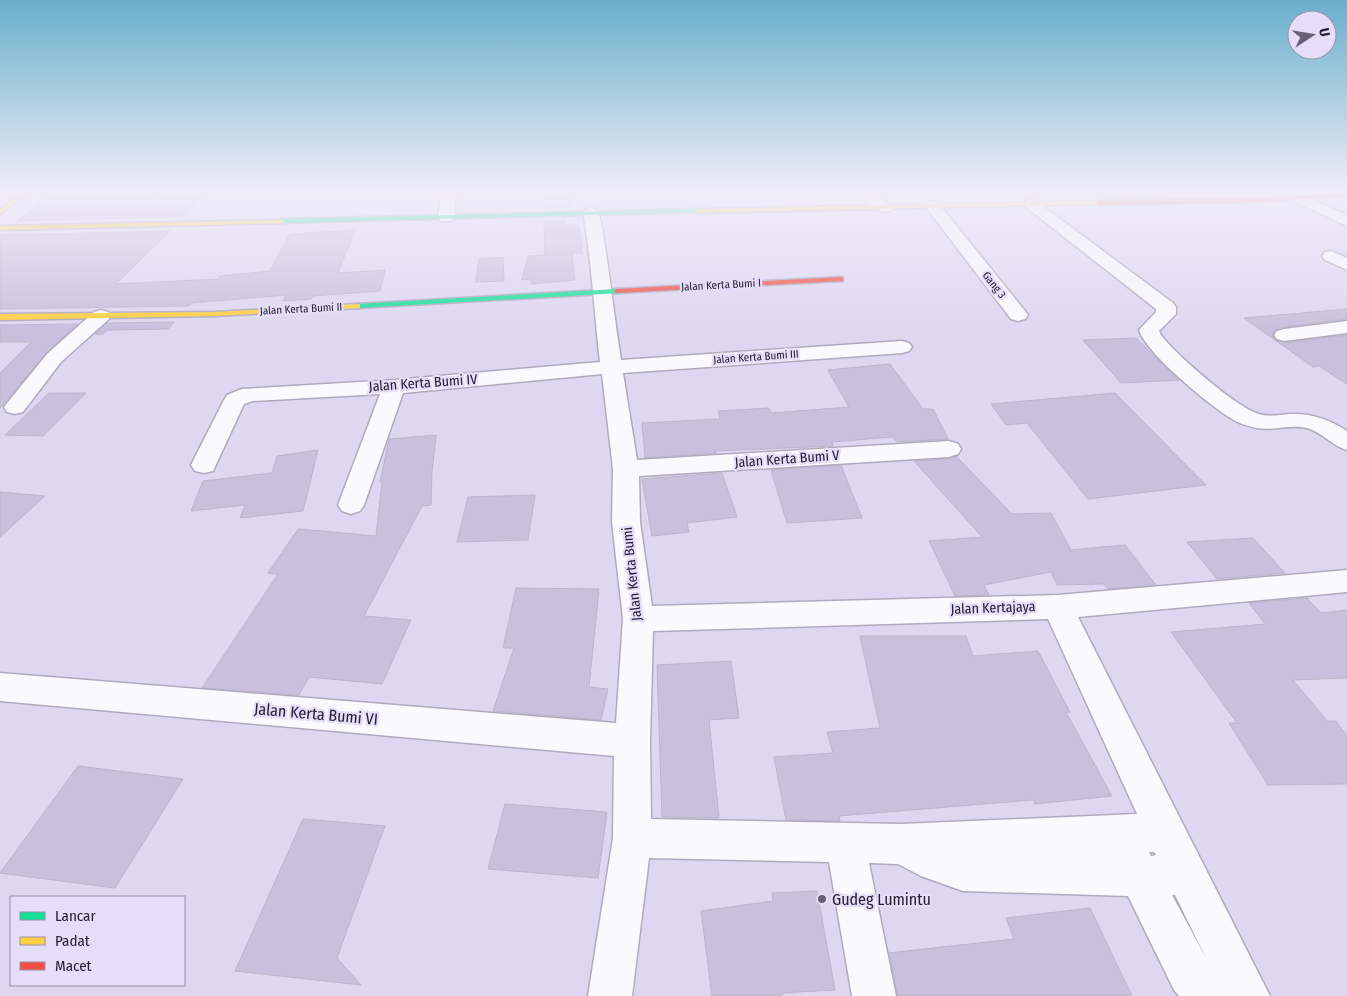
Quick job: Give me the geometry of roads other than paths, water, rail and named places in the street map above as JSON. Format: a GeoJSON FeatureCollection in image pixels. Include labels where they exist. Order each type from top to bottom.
{"type":"FeatureCollection","features":[{"type":"Feature","properties":{"kind":"street","name":"Jalan Kerta Bumi"},"geometry":{"type":"LineString","coordinates":[[596,237],[611,367],[626,469],[626,522],[638,619],[632,741],[632,838],[610,996]]}},
{"type":"Feature","properties":{"kind":"street","name":"Gang 3"},"geometry":{"type":"LineString","coordinates":[[958,237],[1018,315]]}},
{"type":"Feature","properties":{"kind":"street"},"geometry":{"type":"LineString","coordinates":[[1075,237],[1166,307],[1166,314],[1149,330],[1151,336],[1232,409],[1250,419],[1262,422],[1306,421],[1337,434],[1347,442]]}},
{"type":"Feature","properties":{"kind":"street"},"geometry":{"type":"LineString","coordinates":[[1331,256],[1347,264]]}},
{"type":"Feature","properties":{"kind":"street","name":"Jalan Kerta Bumi I"},"geometry":{"type":"LineString","coordinates":[[602,291],[840,279]]}},
{"type":"Feature","properties":{"kind":"street","name":"Jalan Kerta Bumi II"},"geometry":{"type":"LineString","coordinates":[[0,317],[214,314],[602,291]]}},
{"type":"Feature","properties":{"kind":"street"},"geometry":{"type":"LineString","coordinates":[[15,407],[54,358],[100,316]]}},
{"type":"Feature","properties":{"kind":"street"},"geometry":{"type":"LineString","coordinates":[[1284,335],[1347,327]]}},
{"type":"Feature","properties":{"kind":"street","name":"Jalan Kerta Bumi III"},"geometry":{"type":"LineString","coordinates":[[611,367],[902,347]]}},
{"type":"Feature","properties":{"kind":"street","name":"Jalan Kerta Bumi IV"},"geometry":{"type":"LineString","coordinates":[[204,465],[235,400],[258,393],[394,386],[611,367]]}},
{"type":"Feature","properties":{"kind":"street"},"geometry":{"type":"LineString","coordinates":[[351,505],[394,386]]}},
{"type":"Feature","properties":{"kind":"street","name":"Jalan Kerta Bumi V"},"geometry":{"type":"LineString","coordinates":[[626,469],[949,449]]}},
{"type":"Feature","properties":{"kind":"street","name":"Jalan Kertajaya"},"geometry":{"type":"LineString","coordinates":[[638,619],[1058,607],[1346,582]]}},
{"type":"Feature","properties":{"kind":"street"},"geometry":{"type":"LineString","coordinates":[[1058,607],[1186,875],[1248,996]]}},
{"type":"Feature","properties":{"kind":"street","name":"Jalan Kerta Bumi VI"},"geometry":{"type":"LineString","coordinates":[[0,687],[632,741]]}},
{"type":"Feature","properties":{"kind":"street"},"geometry":{"type":"LineString","coordinates":[[632,838],[901,844],[1165,832]]}},
{"type":"Feature","properties":{"kind":"street"},"geometry":{"type":"LineString","coordinates":[[1120,834],[1139,876],[1190,974],[1203,990],[1240,996]]}},
{"type":"Feature","properties":{"kind":"street"},"geometry":{"type":"LineString","coordinates":[[845,843],[874,996]]}},
{"type":"Feature","properties":{"kind":"street"},"geometry":{"type":"LineString","coordinates":[[901,844],[935,862],[963,871],[1139,876],[1186,875]]}},
{"type":"Feature","properties":{"kind":"place","name":"Gudeg Lumintu"},"geometry":{"type":"Point","coordinates":[822,899]}}]}
